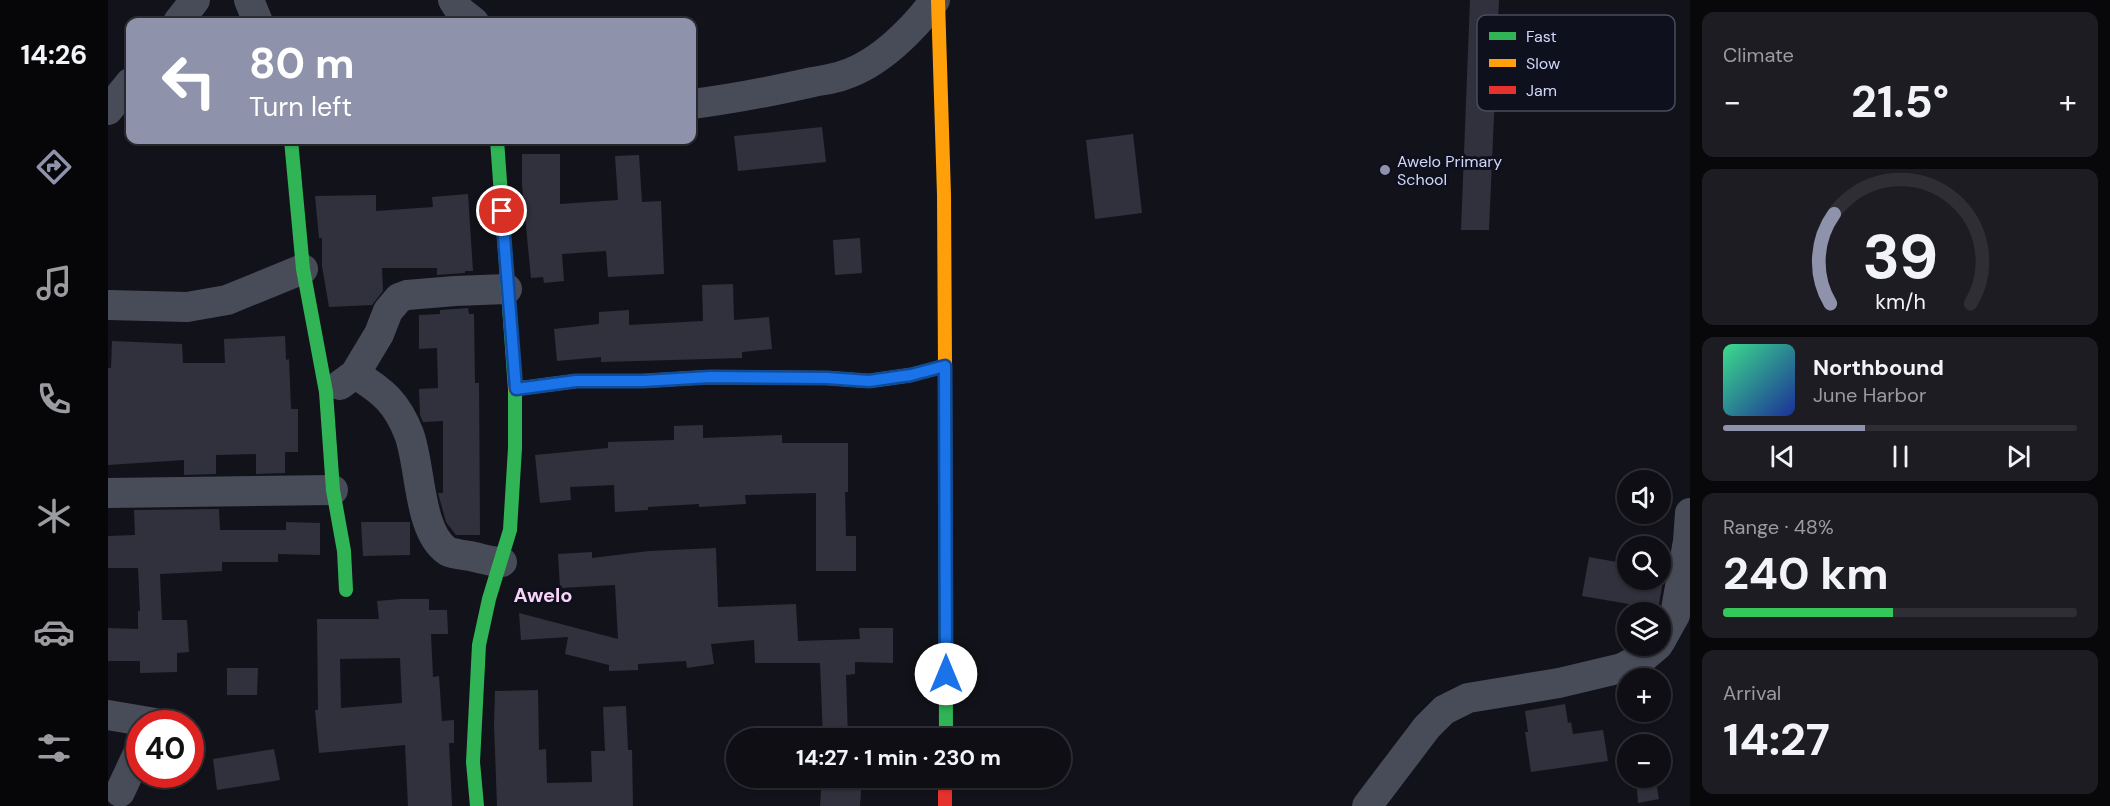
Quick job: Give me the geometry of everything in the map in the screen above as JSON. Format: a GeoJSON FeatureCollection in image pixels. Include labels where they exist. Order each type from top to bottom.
{"type":"FeatureCollection","features":[{"type":"Feature","properties":{"kind":"street"},"geometry":{"type":"LineString","coordinates":[[181,18],[195,0]]}},
{"type":"Feature","properties":{"kind":"street"},"geometry":{"type":"LineString","coordinates":[[249,0],[256,18]]}},
{"type":"Feature","properties":{"kind":"street"},"geometry":{"type":"LineString","coordinates":[[453,0],[460,11],[469,18]]}},
{"type":"Feature","properties":{"kind":"street"},"geometry":{"type":"LineString","coordinates":[[696,103],[764,93],[845,75],[872,61],[896,42],[920,21],[936,0]]}},
{"type":"Feature","properties":{"kind":"street"},"geometry":{"type":"LineString","coordinates":[[936,0],[944,195],[946,728]]}},
{"type":"Feature","properties":{"kind":"street"},"geometry":{"type":"LineString","coordinates":[[108,110],[126,88]]}},
{"type":"Feature","properties":{"kind":"street"},"geometry":{"type":"LineString","coordinates":[[291,144],[303,269],[326,392],[333,490],[344,551],[346,590]]}},
{"type":"Feature","properties":{"kind":"street"},"geometry":{"type":"LineString","coordinates":[[477,806],[473,762],[479,645],[489,599],[510,530],[516,389],[497,144]]}},
{"type":"Feature","properties":{"kind":"street"},"geometry":{"type":"LineString","coordinates":[[108,305],[187,307],[227,300],[303,269]]}},
{"type":"Feature","properties":{"kind":"street"},"geometry":{"type":"LineString","coordinates":[[326,392],[355,374],[379,334],[388,311],[399,298],[407,295],[507,289]]}},
{"type":"Feature","properties":{"kind":"street"},"geometry":{"type":"LineString","coordinates":[[516,389],[576,381],[643,381],[711,377],[827,378],[869,381],[911,375],[945,366]]}},
{"type":"Feature","properties":{"kind":"street"},"geometry":{"type":"LineString","coordinates":[[355,374],[385,393],[410,434],[426,517],[436,537],[448,551],[502,562]]}},
{"type":"Feature","properties":{"kind":"street"},"geometry":{"type":"LineString","coordinates":[[108,493],[333,490]]}},
{"type":"Feature","properties":{"kind":"street"},"geometry":{"type":"LineString","coordinates":[[1671,622],[1675,615],[1688,541],[1690,513]]}},
{"type":"Feature","properties":{"kind":"street"},"geometry":{"type":"LineString","coordinates":[[1367,806],[1427,727],[1444,710],[1468,698],[1559,683],[1622,668],[1646,656]]}},
{"type":"Feature","properties":{"kind":"street"},"geometry":{"type":"LineString","coordinates":[[108,715],[126,718]]}},
{"type":"Feature","properties":{"kind":"street"},"geometry":{"type":"LineString","coordinates":[[120,792],[126,779]]}},
{"type":"Feature","properties":{"kind":"street"},"geometry":{"type":"LineString","coordinates":[[945,788],[945,806]]}},
{"type":"Feature","properties":{"kind":"building"},"geometry":{"type":"Polygon","coordinates":[[[1470,0],[1499,0],[1498,15],[1477,15],[1477,111],[1494,111],[1489,230],[1461,230],[1470,0]]]}},
{"type":"Feature","properties":{"kind":"building"},"geometry":{"type":"Polygon","coordinates":[[[822,127],[826,162],[738,171],[734,136],[822,127]]]}},
{"type":"Feature","properties":{"kind":"building"},"geometry":{"type":"Polygon","coordinates":[[[1133,134],[1142,213],[1095,219],[1086,140],[1133,134]]]}},
{"type":"Feature","properties":{"kind":"building"},"geometry":{"type":"Polygon","coordinates":[[[522,154],[560,154],[560,204],[618,200],[615,156],[639,155],[642,202],[661,201],[664,274],[608,277],[606,251],[562,254],[564,281],[544,283],[543,277],[531,278],[522,185],[522,154]]]}},
{"type":"Feature","properties":{"kind":"building"},"geometry":{"type":"Polygon","coordinates":[[[468,194],[473,271],[437,275],[437,268],[382,268],[383,291],[372,305],[329,307],[322,266],[322,238],[319,238],[315,196],[376,195],[376,211],[433,207],[432,197],[468,194]]]}},
{"type":"Feature","properties":{"kind":"building"},"geometry":{"type":"Polygon","coordinates":[[[860,238],[862,273],[835,275],[833,240],[860,238]]]}},
{"type":"Feature","properties":{"kind":"building"},"geometry":{"type":"Polygon","coordinates":[[[733,284],[734,320],[769,317],[772,349],[742,352],[742,358],[601,362],[601,357],[557,361],[554,329],[599,324],[599,312],[629,310],[629,325],[703,321],[702,285],[733,284]]]}},
{"type":"Feature","properties":{"kind":"building"},"geometry":{"type":"Polygon","coordinates":[[[468,308],[469,314],[474,314],[475,383],[479,383],[480,535],[456,535],[446,522],[438,493],[443,493],[443,421],[423,422],[420,415],[419,389],[438,388],[437,348],[419,349],[419,315],[440,314],[440,310],[468,308]]]}},
{"type":"Feature","properties":{"kind":"building"},"geometry":{"type":"Polygon","coordinates":[[[285,336],[286,360],[289,359],[291,409],[298,409],[298,452],[285,452],[285,473],[256,474],[256,454],[216,455],[216,474],[184,475],[184,460],[108,465],[108,368],[111,368],[112,341],[182,344],[183,363],[225,363],[224,339],[285,336]]]}},
{"type":"Feature","properties":{"kind":"building"},"geometry":{"type":"Polygon","coordinates":[[[703,425],[703,438],[782,435],[782,443],[848,443],[848,492],[845,492],[846,536],[856,536],[856,571],[816,571],[816,493],[745,495],[746,504],[648,507],[648,510],[615,512],[614,485],[570,487],[571,500],[540,503],[535,455],[608,448],[608,442],[674,440],[674,426],[703,425]]]}},
{"type":"Feature","properties":{"kind":"building"},"geometry":{"type":"Polygon","coordinates":[[[219,509],[220,530],[286,530],[286,522],[320,523],[320,555],[278,554],[278,562],[222,562],[222,571],[160,574],[162,620],[187,620],[189,652],[177,653],[177,672],[140,673],[140,661],[108,661],[108,628],[138,629],[138,611],[140,611],[138,568],[108,568],[108,536],[135,535],[134,510],[219,509]]]}},
{"type":"Feature","properties":{"kind":"building"},"geometry":{"type":"Polygon","coordinates":[[[361,522],[410,522],[410,555],[363,556],[361,522]]]}},
{"type":"Feature","properties":{"kind":"building"},"geometry":{"type":"Polygon","coordinates":[[[716,548],[718,607],[796,604],[798,641],[860,639],[859,628],[893,628],[893,663],[855,662],[855,674],[846,675],[848,728],[823,728],[820,663],[755,663],[754,640],[711,644],[714,664],[687,668],[686,661],[638,664],[638,670],[609,671],[609,665],[565,654],[568,637],[521,640],[519,613],[618,639],[615,585],[560,588],[558,554],[592,552],[592,558],[649,551],[716,548]]]}},
{"type":"Feature","properties":{"kind":"building"},"geometry":{"type":"Polygon","coordinates":[[[1589,557],[1617,562],[1617,590],[1661,590],[1659,602],[1617,602],[1582,596],[1589,557]]]}},
{"type":"Feature","properties":{"kind":"building"},"geometry":{"type":"Polygon","coordinates":[[[429,599],[429,610],[447,610],[448,634],[431,634],[433,677],[439,676],[442,721],[454,720],[454,743],[449,743],[452,806],[408,806],[405,745],[319,753],[315,710],[318,710],[317,619],[379,619],[377,601],[429,599]],[[400,658],[340,659],[341,708],[402,703],[400,658]]]}},
{"type":"Feature","properties":{"kind":"building"},"geometry":{"type":"Polygon","coordinates":[[[227,668],[258,668],[257,695],[227,695],[227,668]]]}},
{"type":"Feature","properties":{"kind":"building"},"geometry":{"type":"Polygon","coordinates":[[[538,690],[539,750],[546,749],[547,783],[592,782],[591,751],[605,751],[603,707],[626,706],[628,750],[632,750],[633,806],[497,806],[495,691],[538,690]]]}},
{"type":"Feature","properties":{"kind":"building"},"geometry":{"type":"Polygon","coordinates":[[[1565,704],[1568,723],[1571,722],[1573,734],[1603,730],[1608,761],[1531,772],[1525,732],[1528,732],[1525,711],[1565,704]]]}},
{"type":"Feature","properties":{"kind":"building"},"geometry":{"type":"Polygon","coordinates":[[[274,749],[280,780],[217,790],[213,759],[274,749]]]}},
{"type":"Feature","properties":{"kind":"building"},"geometry":{"type":"Polygon","coordinates":[[[821,788],[861,788],[860,806],[820,806],[821,788]]]}},
{"type":"Feature","properties":{"kind":"building"},"geometry":{"type":"Polygon","coordinates":[[[1637,788],[1657,788],[1659,799],[1638,803],[1637,788]]]}},
{"type":"Feature","properties":{"kind":"traffic: fast"},"geometry":{"type":"LineString","coordinates":[[291,144],[303,269],[326,392],[333,490],[344,551],[346,590]]}},
{"type":"Feature","properties":{"kind":"traffic: fast"},"geometry":{"type":"LineString","coordinates":[[477,806],[473,762],[479,645],[489,599],[510,530],[515,448],[515,389],[497,144]]}},
{"type":"Feature","properties":{"kind":"traffic: fast"},"geometry":{"type":"LineString","coordinates":[[945,367],[946,728]]}},
{"type":"Feature","properties":{"kind":"traffic: slow"},"geometry":{"type":"LineString","coordinates":[[938,0],[944,195],[945,367]]}},
{"type":"Feature","properties":{"kind":"traffic: slow"},"geometry":{"type":"LineString","coordinates":[[515,389],[576,381],[643,381],[710,377],[827,378],[869,381],[911,375],[945,366]]}},
{"type":"Feature","properties":{"kind":"traffic: jam"},"geometry":{"type":"LineString","coordinates":[[945,788],[945,806]]}},
{"type":"Feature","properties":{"kind":"place","name":"Awelo Primary School"},"geometry":{"type":"Point","coordinates":[1385,170]}},
{"type":"Feature","properties":{"kind":"district","name":"Awelo"},"geometry":{"type":"Point","coordinates":[543,595]}},
{"type":"Feature","properties":{"kind":"route"},"geometry":{"type":"LineString","coordinates":[[502,211],[516,389],[576,381],[643,381],[711,377],[827,378],[869,381],[911,375],[945,366],[946,674]]}}]}
